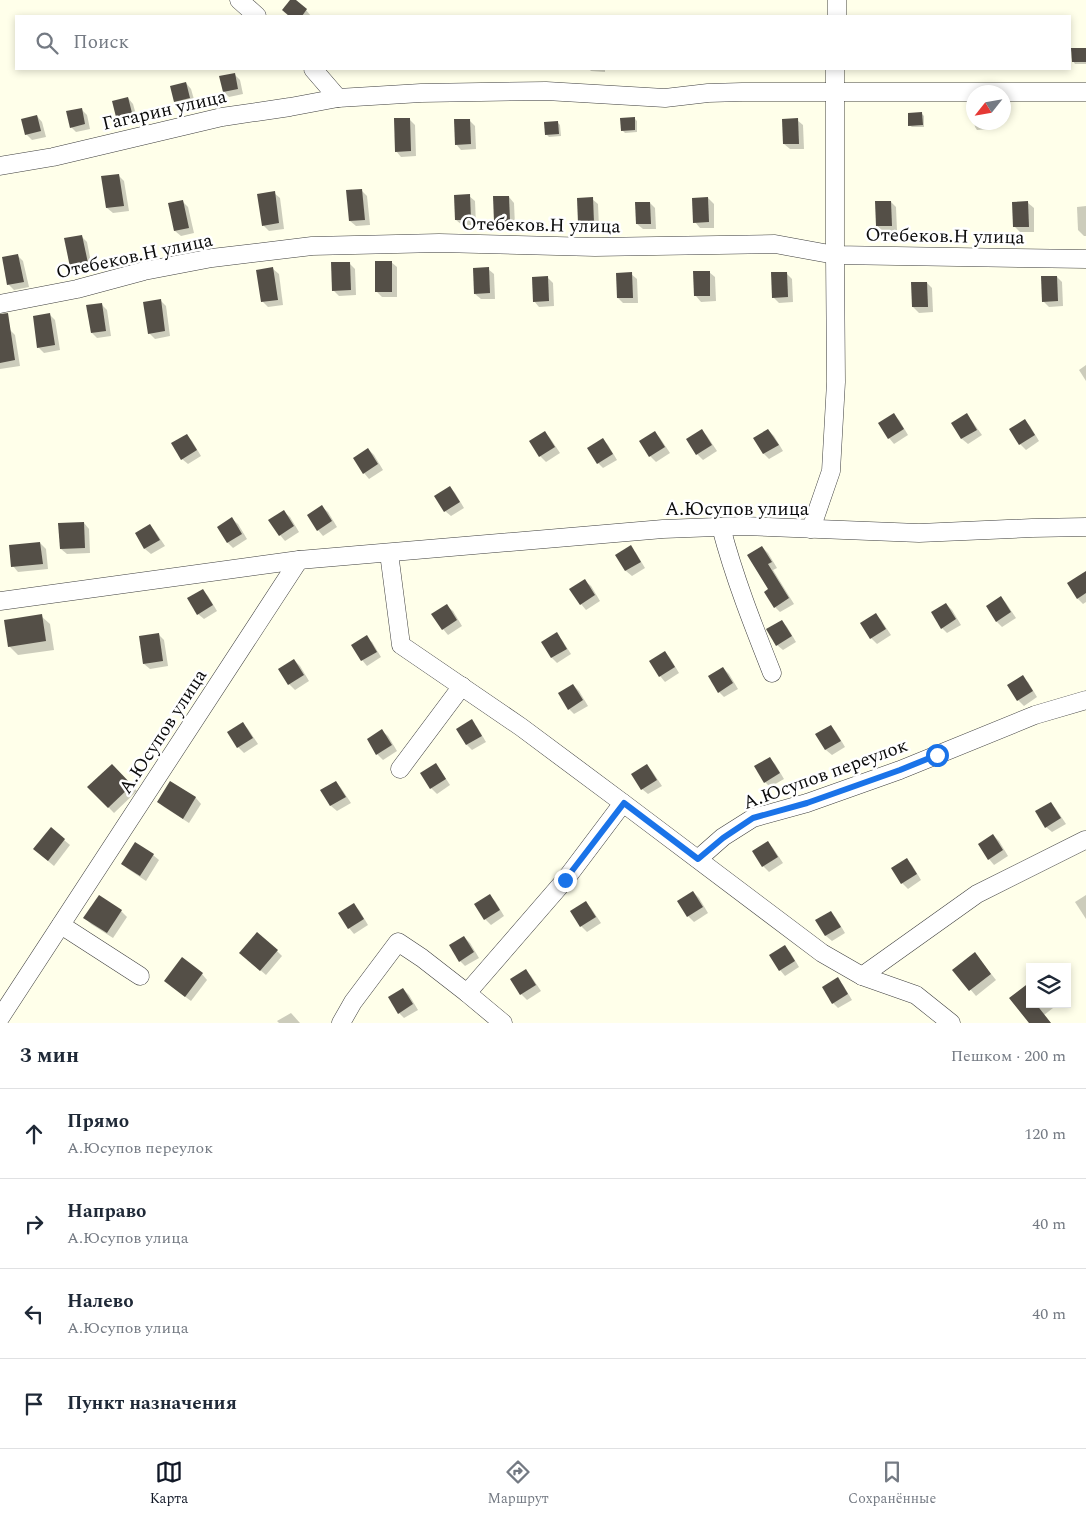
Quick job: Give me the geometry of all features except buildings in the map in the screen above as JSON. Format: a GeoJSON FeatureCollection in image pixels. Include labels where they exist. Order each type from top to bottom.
{"type":"FeatureCollection","features":[{"type":"Feature","properties":{"kind":"street"},"geometry":{"type":"LineString","coordinates":[[239,0],[256,15]]}},
{"type":"Feature","properties":{"kind":"street"},"geometry":{"type":"LineString","coordinates":[[837,15],[838,0]]}},
{"type":"Feature","properties":{"kind":"street"},"geometry":{"type":"LineString","coordinates":[[314,70],[338,98]]}},
{"type":"Feature","properties":{"kind":"street"},"geometry":{"type":"LineString","coordinates":[[811,529],[831,472],[836,382],[835,70]]}},
{"type":"Feature","properties":{"kind":"street","name":"Гагарин улица"},"geometry":{"type":"LineString","coordinates":[[0,166],[54,157],[222,117],[338,98],[430,92],[546,91],[666,98],[708,93],[742,92],[1086,92]]}},
{"type":"Feature","properties":{"kind":"street","name":"Отебеков.Н улица"},"geometry":{"type":"LineString","coordinates":[[0,304],[77,288],[144,271],[212,258],[312,246],[439,243],[595,247],[775,244],[835,254],[1086,259]]}},
{"type":"Feature","properties":{"kind":"street"},"geometry":{"type":"LineString","coordinates":[[721,526],[746,608],[772,673]]}},
{"type":"Feature","properties":{"kind":"street","name":"А.Юсупов улица"},"geometry":{"type":"LineString","coordinates":[[0,601],[298,560],[654,530],[743,526],[919,533],[1086,527]]}},
{"type":"Feature","properties":{"kind":"street"},"geometry":{"type":"LineString","coordinates":[[389,553],[401,645],[462,686],[624,803],[822,952],[862,976],[916,995],[950,1023]]}},
{"type":"Feature","properties":{"kind":"street","name":"А.Юсупов улица"},"geometry":{"type":"LineString","coordinates":[[0,1018],[298,560]]}},
{"type":"Feature","properties":{"kind":"street"},"geometry":{"type":"LineString","coordinates":[[400,769],[462,686]]}},
{"type":"Feature","properties":{"kind":"street","name":"А.Юсупов переулок"},"geometry":{"type":"LineString","coordinates":[[698,859],[723,838],[753,818],[807,803],[900,770],[1035,715],[1086,700]]}},
{"type":"Feature","properties":{"kind":"street"},"geometry":{"type":"LineString","coordinates":[[467,993],[565,880],[624,803]]}},
{"type":"Feature","properties":{"kind":"street"},"geometry":{"type":"LineString","coordinates":[[862,976],[978,894],[1085,840]]}},
{"type":"Feature","properties":{"kind":"street"},"geometry":{"type":"LineString","coordinates":[[60,925],[140,976]]}},
{"type":"Feature","properties":{"kind":"street"},"geometry":{"type":"LineString","coordinates":[[341,1023],[353,1002],[398,942],[422,958],[503,1023]]}},
{"type":"Feature","properties":{"kind":"route"},"geometry":{"type":"LineString","coordinates":[[565,880],[624,803],[698,859],[723,838],[753,818],[807,803],[937,755]]}}]}
